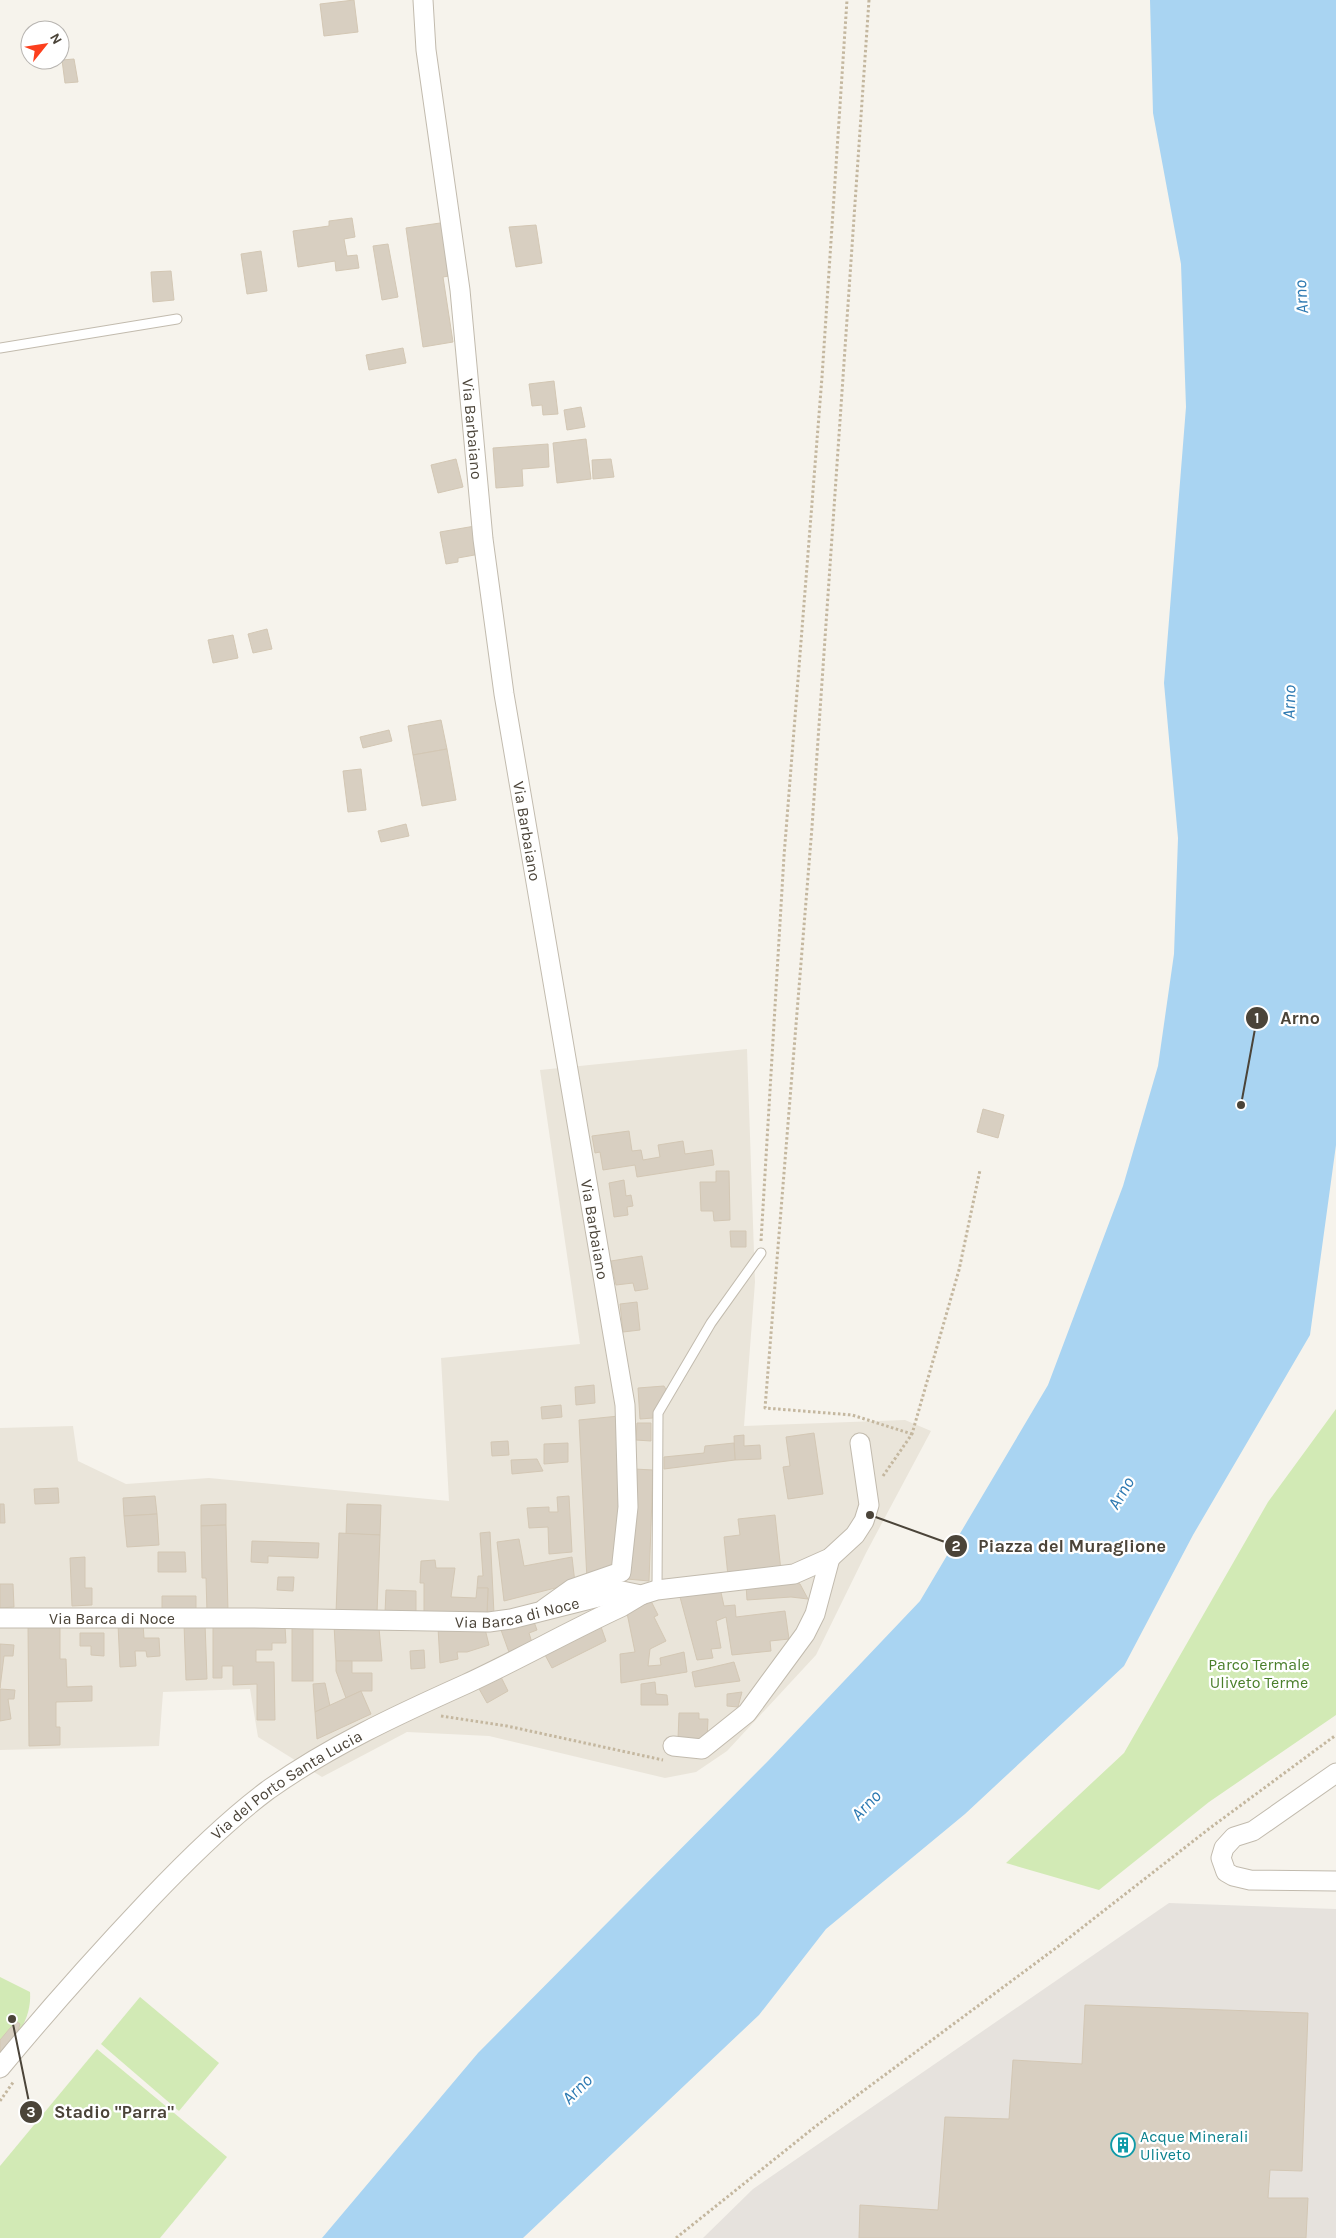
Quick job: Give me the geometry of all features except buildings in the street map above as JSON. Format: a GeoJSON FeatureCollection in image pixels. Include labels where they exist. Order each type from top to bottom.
{"type":"FeatureCollection","features":[{"type":"Feature","properties":{"kind":"street","name":"Via Barbaiano"},"geometry":{"type":"LineString","coordinates":[[423,0],[426,50],[460,290],[483,540],[504,694],[625,1405],[628,1507],[621,1572],[572,1590],[544,1609]]}},
{"type":"Feature","properties":{"kind":"street"},"geometry":{"type":"LineString","coordinates":[[672,1754],[702,1749],[747,1713],[810,1625],[830,1558],[856,1535],[864,1522],[869,1505],[869,1494],[860,1443]]}},
{"type":"Feature","properties":{"kind":"street","name":"Via Barca di Noce"},"geometry":{"type":"LineString","coordinates":[[0,1618],[250,1618],[489,1622],[622,1591],[649,1592],[794,1574],[830,1558]]}},
{"type":"Feature","properties":{"kind":"street","name":"Via del Porto Santa Lucia"},"geometry":{"type":"LineString","coordinates":[[0,2068],[108,1943],[164,1884],[214,1835],[267,1792],[315,1758],[383,1721],[467,1683],[649,1592]]}},
{"type":"Feature","properties":{"kind":"street"},"geometry":{"type":"LineString","coordinates":[[1336,1773],[1253,1831],[1234,1837],[1224,1848],[1221,1858],[1226,1872],[1241,1878],[1336,1881]]}},
{"type":"Feature","properties":{"kind":"lane"},"geometry":{"type":"LineString","coordinates":[[0,348],[177,319]]}},
{"type":"Feature","properties":{"kind":"lane"},"geometry":{"type":"LineString","coordinates":[[649,1592],[658,1413],[711,1323],[760,1253]]}},
{"type":"Feature","properties":{"kind":"path"},"geometry":{"type":"LineString","coordinates":[[760,1253],[784,856],[822,377],[847,0]]}},
{"type":"Feature","properties":{"kind":"path"},"geometry":{"type":"LineString","coordinates":[[869,0],[812,827],[765,1408],[852,1415],[912,1434]]}},
{"type":"Feature","properties":{"kind":"path"},"geometry":{"type":"LineString","coordinates":[[869,1494],[889,1469],[912,1434],[959,1270],[980,1170]]}},
{"type":"Feature","properties":{"kind":"path"},"geometry":{"type":"LineString","coordinates":[[433,1715],[672,1754]]}},
{"type":"Feature","properties":{"kind":"path"},"geometry":{"type":"LineString","coordinates":[[676,2238],[710,2208],[816,2126],[1056,1948],[1210,1828],[1336,1735]]}},
{"type":"Feature","properties":{"kind":"shaded area"},"geometry":{"type":"Polygon","coordinates":[[[747,1049],[755,1282],[744,1426],[905,1420],[931,1431],[866,1553],[816,1655],[727,1751],[696,1772],[665,1778],[489,1736],[407,1732],[322,1777],[258,1737],[250,1689],[163,1692],[159,1746],[0,1750],[0,1428],[73,1426],[78,1461],[126,1484],[209,1478],[449,1501],[441,1358],[580,1344],[540,1070],[747,1049]]]}},
{"type":"Feature","properties":{"kind":"shaded area"},"geometry":{"type":"Polygon","coordinates":[[[1169,1903],[1336,1909],[1336,2238],[703,2238],[753,2189],[1169,1903]]]}},
{"type":"Feature","properties":{"kind":"green space","name":"Parco Termale Uliveto Terme"},"geometry":{"type":"Polygon","coordinates":[[[1336,1409],[1336,1715],[1209,1802],[1099,1890],[1006,1863],[1124,1753],[1268,1502],[1336,1409]]]}},
{"type":"Feature","properties":{"kind":"green space"},"geometry":{"type":"Polygon","coordinates":[[[0,1977],[30,1992],[30,2002],[22,2028],[0,2058],[0,1977]]]}},
{"type":"Feature","properties":{"kind":"green space"},"geometry":{"type":"Polygon","coordinates":[[[140,1997],[219,2063],[179,2111],[101,2044],[140,1997]]]}},
{"type":"Feature","properties":{"kind":"green space"},"geometry":{"type":"Polygon","coordinates":[[[97,2049],[227,2157],[160,2238],[0,2238],[0,2166],[97,2049]]]}},
{"type":"Feature","properties":{"kind":"water","name":"Arno"},"geometry":{"type":"Polygon","coordinates":[[[1150,0],[1336,0],[1336,1145],[1310,1335],[1193,1535],[1124,1666],[965,1814],[826,1929],[759,2015],[523,2238],[322,2238],[478,2053],[768,1761],[920,1601],[1048,1385],[1123,1186],[1158,1066],[1174,954],[1178,838],[1164,683],[1186,407],[1181,264],[1153,113],[1150,0]]]}},
{"type":"Feature","properties":{"kind":"place","name":"Arno"},"geometry":{"type":"Point","coordinates":[1241,1105]}},
{"type":"Feature","properties":{"kind":"place","name":"Piazza del Muraglione"},"geometry":{"type":"Point","coordinates":[870,1515]}},
{"type":"Feature","properties":{"kind":"place","name":"Stadio \"Parra\""},"geometry":{"type":"Point","coordinates":[12,2019]}},
{"type":"Feature","properties":{"kind":"place","name":"Acque Minerali Uliveto"},"geometry":{"type":"Point","coordinates":[1123,2145]}}]}
